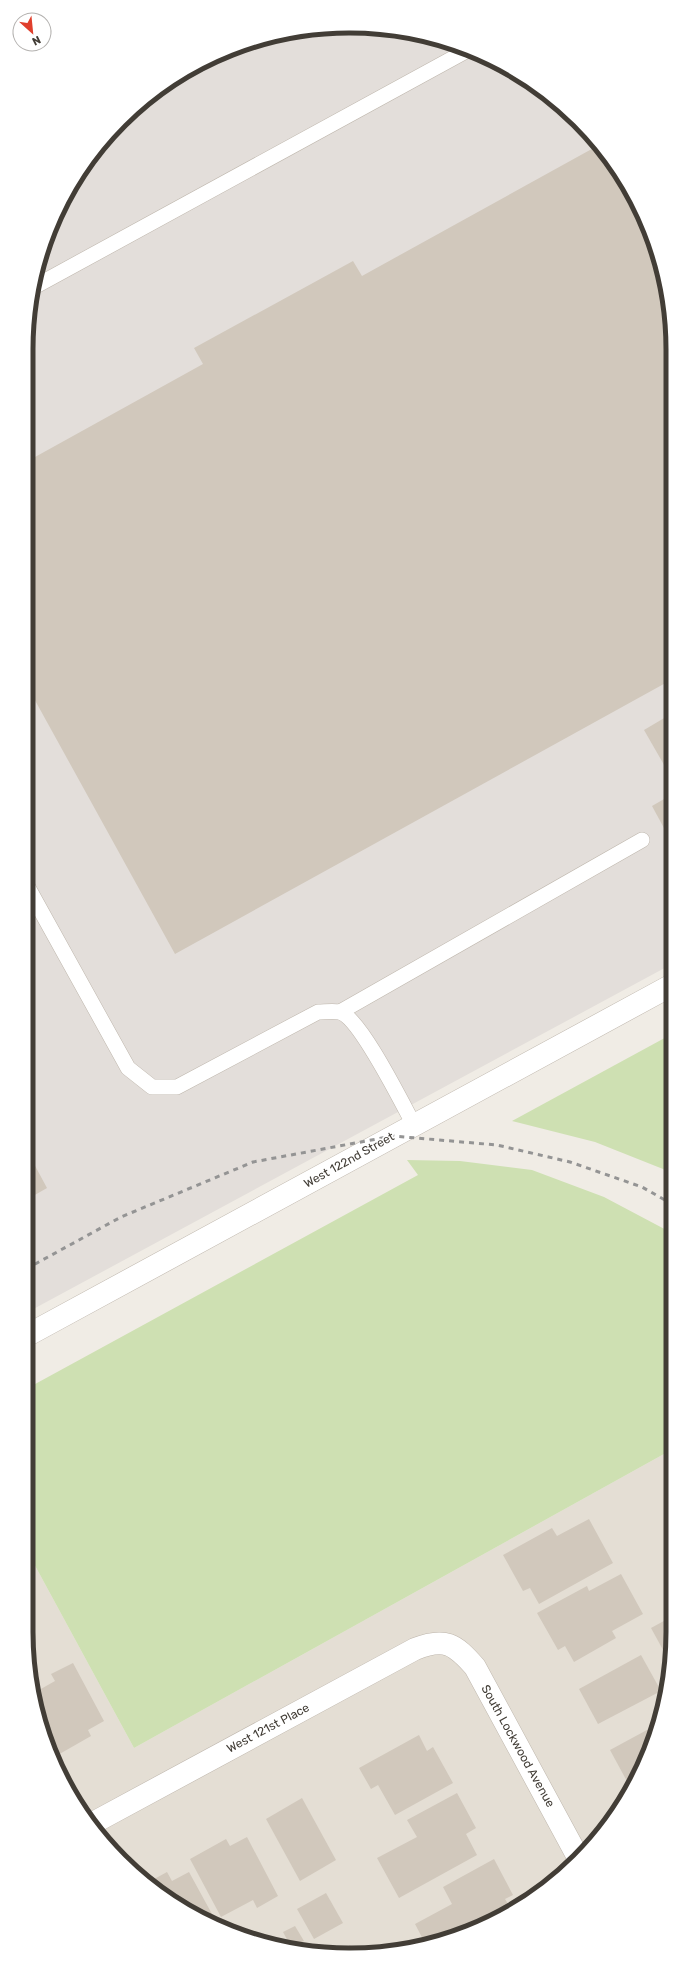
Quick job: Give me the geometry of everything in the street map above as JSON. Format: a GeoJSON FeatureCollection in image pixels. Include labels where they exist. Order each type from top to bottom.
{"type":"FeatureCollection","features":[{"type":"Feature","properties":{"kind":"street","name":"West 122nd Street"},"geometry":{"type":"LineString","coordinates":[[33,1332],[666,988]]}},
{"type":"Feature","properties":{"kind":"street","name":"West 121st Place"},"geometry":{"type":"LineString","coordinates":[[96,1821],[415,1649],[430,1643],[446,1643]]}},
{"type":"Feature","properties":{"kind":"street","name":"South Lockwood Avenue"},"geometry":{"type":"LineString","coordinates":[[446,1643],[460,1650],[475,1667],[575,1852]]}},
{"type":"Feature","properties":{"kind":"lane"},"geometry":{"type":"LineString","coordinates":[[40,284],[461,54]]}},
{"type":"Feature","properties":{"kind":"lane"},"geometry":{"type":"LineString","coordinates":[[33,897],[128,1068],[152,1087],[178,1087],[318,1012],[340,1012],[642,840]]}},
{"type":"Feature","properties":{"kind":"lane"},"geometry":{"type":"LineString","coordinates":[[340,1012],[356,1025],[414,1125]]}},
{"type":"Feature","properties":{"kind":"shaded area"},"geometry":{"type":"Polygon","coordinates":[[[350,33],[370,34],[411,39],[431,44],[471,57],[508,75],[542,98],[587,141],[601,157],[624,191],[642,228],[655,268],[660,288],[665,329],[666,967],[33,1309],[33,350],[36,308],[44,268],[57,228],[75,191],[86,174],[98,157],[126,126],[157,98],[191,75],[228,57],[248,50],[288,39],[308,36],[350,33]]]}},
{"type":"Feature","properties":{"kind":"shaded area"},"geometry":{"type":"Polygon","coordinates":[[[666,1453],[665,1652],[660,1693],[649,1733],[642,1753],[624,1790],[601,1824],[558,1869],[542,1883],[508,1906],[471,1924],[411,1942],[370,1947],[329,1947],[288,1942],[228,1924],[191,1906],[157,1883],[126,1855],[98,1824],[75,1790],[57,1753],[44,1713],[36,1673],[33,1632],[33,1562],[134,1748],[666,1453]]]}},
{"type":"Feature","properties":{"kind":"green space"},"geometry":{"type":"Polygon","coordinates":[[[666,1037],[666,1171],[595,1142],[512,1121],[666,1037]]]}},
{"type":"Feature","properties":{"kind":"green space"},"geometry":{"type":"Polygon","coordinates":[[[407,1160],[460,1161],[532,1170],[604,1197],[666,1230],[666,1453],[134,1748],[33,1562],[33,1385],[418,1175],[407,1160]]]}},
{"type":"Feature","properties":{"kind":"building"},"geometry":{"type":"Polygon","coordinates":[[[593,148],[601,157],[624,191],[642,228],[655,268],[663,308],[666,350],[666,683],[175,954],[33,697],[33,458],[203,364],[194,348],[353,261],[362,276],[593,148]]]}},
{"type":"Feature","properties":{"kind":"building"},"geometry":{"type":"Polygon","coordinates":[[[666,717],[666,768],[644,730],[666,717]]]}},
{"type":"Feature","properties":{"kind":"building"},"geometry":{"type":"Polygon","coordinates":[[[666,798],[666,832],[652,806],[666,798]]]}},
{"type":"Feature","properties":{"kind":"building"},"geometry":{"type":"Polygon","coordinates":[[[33,1162],[47,1188],[33,1196],[33,1162]]]}},
{"type":"Feature","properties":{"kind":"building"},"geometry":{"type":"Polygon","coordinates":[[[589,1519],[613,1563],[539,1604],[530,1588],[523,1591],[503,1555],[552,1528],[557,1536],[589,1519]]]}},
{"type":"Feature","properties":{"kind":"building"},"geometry":{"type":"Polygon","coordinates":[[[621,1574],[643,1614],[612,1631],[616,1638],[574,1662],[565,1646],[558,1650],[537,1613],[587,1586],[589,1591],[621,1574]]]}},
{"type":"Feature","properties":{"kind":"building"},"geometry":{"type":"Polygon","coordinates":[[[666,1620],[665,1653],[651,1628],[666,1620]]]}},
{"type":"Feature","properties":{"kind":"building"},"geometry":{"type":"Polygon","coordinates":[[[641,1655],[660,1690],[598,1724],[579,1689],[641,1655]]]}},
{"type":"Feature","properties":{"kind":"building"},"geometry":{"type":"Polygon","coordinates":[[[73,1663],[104,1721],[88,1730],[91,1736],[58,1755],[44,1713],[39,1690],[55,1681],[51,1674],[73,1663]]]}},
{"type":"Feature","properties":{"kind":"building"},"geometry":{"type":"Polygon","coordinates":[[[650,1728],[642,1753],[628,1782],[610,1750],[650,1728]]]}},
{"type":"Feature","properties":{"kind":"building"},"geometry":{"type":"Polygon","coordinates":[[[419,1735],[427,1751],[433,1747],[453,1783],[395,1815],[378,1785],[371,1789],[359,1768],[419,1735]]]}},
{"type":"Feature","properties":{"kind":"building"},"geometry":{"type":"Polygon","coordinates":[[[457,1793],[476,1828],[466,1834],[477,1855],[399,1898],[377,1858],[417,1837],[407,1820],[457,1793]]]}},
{"type":"Feature","properties":{"kind":"building"},"geometry":{"type":"Polygon","coordinates":[[[302,1798],[336,1860],[300,1881],[266,1819],[302,1798]]]}},
{"type":"Feature","properties":{"kind":"building"},"geometry":{"type":"Polygon","coordinates":[[[247,1837],[278,1896],[257,1908],[253,1900],[221,1917],[190,1859],[226,1839],[230,1846],[247,1837]]]}},
{"type":"Feature","properties":{"kind":"building"},"geometry":{"type":"Polygon","coordinates":[[[494,1859],[513,1895],[505,1899],[508,1906],[471,1924],[423,1939],[415,1924],[452,1904],[443,1887],[494,1859]]]}},
{"type":"Feature","properties":{"kind":"building"},"geometry":{"type":"Polygon","coordinates":[[[167,1872],[172,1881],[189,1872],[213,1917],[191,1906],[153,1880],[167,1872]]]}},
{"type":"Feature","properties":{"kind":"building"},"geometry":{"type":"Polygon","coordinates":[[[326,1893],[343,1923],[314,1939],[297,1909],[326,1893]]]}},
{"type":"Feature","properties":{"kind":"building"},"geometry":{"type":"Polygon","coordinates":[[[295,1926],[304,1941],[298,1944],[288,1942],[283,1932],[295,1926]]]}},
{"type":"Feature","properties":{"kind":"building"},"geometry":{"type":"Polygon","coordinates":[[[350,1945],[352,1948],[350,1948],[345,1948],[350,1945]]]}},
{"type":"Feature","properties":{"kind":"railway"},"geometry":{"type":"LineString","coordinates":[[33,1265],[121,1217],[253,1162],[393,1136],[497,1145],[570,1162],[642,1187],[666,1201]]}}]}
